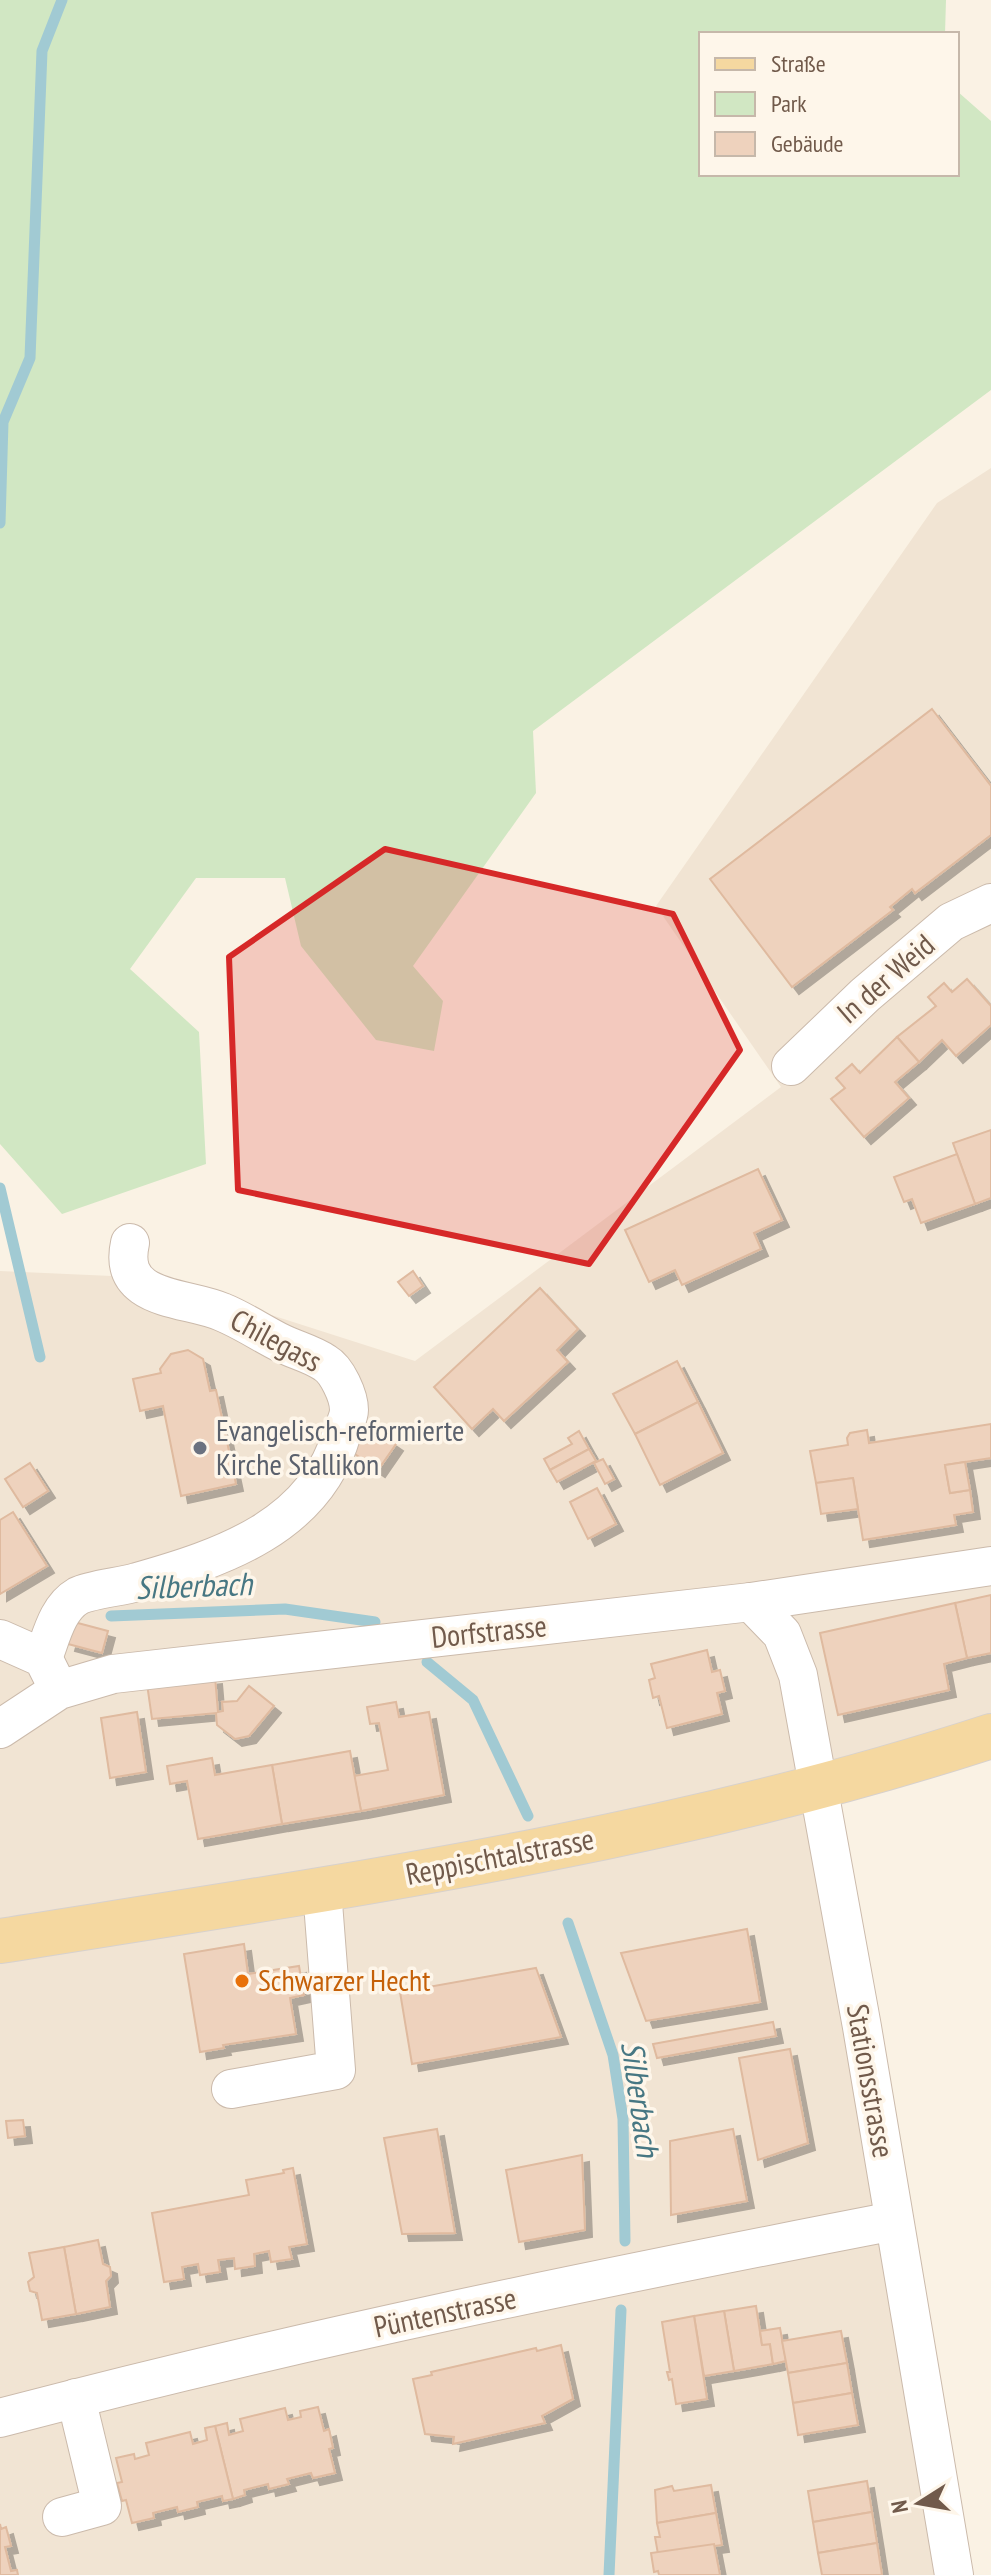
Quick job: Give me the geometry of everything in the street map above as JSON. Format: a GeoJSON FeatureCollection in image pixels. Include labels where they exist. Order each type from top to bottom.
{"type":"FeatureCollection","features":[{"type":"Feature","properties":{"kind":"main road","name":"Reppischtalstrasse"},"geometry":{"type":"LineString","coordinates":[[0,1941],[322,1890],[674,1824],[818,1787],[991,1736]]}},
{"type":"Feature","properties":{"kind":"street","name":"In der Weid"},"geometry":{"type":"LineString","coordinates":[[791,1066],[865,995],[951,922],[991,903]]}},
{"type":"Feature","properties":{"kind":"street","name":"Chilegass"},"geometry":{"type":"LineString","coordinates":[[51,1674],[60,1614],[78,1596],[190,1566],[253,1540],[281,1523],[315,1489],[338,1449],[349,1411],[343,1388],[328,1364],[281,1344],[223,1312],[198,1303],[155,1295],[143,1288],[131,1272],[127,1256],[130,1243]]}},
{"type":"Feature","properties":{"kind":"street","name":"Dorfstrasse"},"geometry":{"type":"LineString","coordinates":[[0,1729],[51,1674],[113,1674],[751,1602],[991,1566]]}},
{"type":"Feature","properties":{"kind":"street","name":"Stationsstrasse"},"geometry":{"type":"LineString","coordinates":[[751,1602],[782,1634],[798,1675],[862,2027],[954,2575]]}},
{"type":"Feature","properties":{"kind":"street"},"geometry":{"type":"LineString","coordinates":[[0,1639],[18,1645],[51,1674]]}},
{"type":"Feature","properties":{"kind":"street"},"geometry":{"type":"LineString","coordinates":[[231,2089],[336,2070],[322,1890]]}},
{"type":"Feature","properties":{"kind":"street","name":"Püntenstrasse"},"geometry":{"type":"LineString","coordinates":[[0,2418],[382,2326],[894,2221]]}},
{"type":"Feature","properties":{"kind":"street"},"geometry":{"type":"LineString","coordinates":[[62,2517],[102,2506],[76,2398]]}},
{"type":"Feature","properties":{"kind":"highlighted area"},"geometry":{"type":"Polygon","coordinates":[[[385,849],[673,914],[740,1050],[589,1264],[238,1190],[229,957],[385,849]]]}},
{"type":"Feature","properties":{"kind":"shaded area"},"geometry":{"type":"Polygon","coordinates":[[[991,468],[991,1734],[818,1787],[954,2575],[0,2575],[0,1271],[156,1278],[415,1361],[781,1087],[656,906],[937,503],[991,468]]]}},
{"type":"Feature","properties":{"kind":"green space"},"geometry":{"type":"Polygon","coordinates":[[[0,0],[946,0],[945,32],[699,32],[699,176],[959,176],[959,93],[991,121],[991,390],[533,731],[536,793],[413,966],[443,1001],[434,1051],[376,1040],[301,946],[285,878],[196,878],[130,969],[199,1032],[206,1164],[62,1214],[0,1144],[0,0]]]}},
{"type":"Feature","properties":{"kind":"building"},"geometry":{"type":"Polygon","coordinates":[[[932,709],[991,786],[991,835],[915,893],[912,889],[890,907],[893,910],[792,987],[710,879],[932,709]]]}},
{"type":"Feature","properties":{"kind":"building"},"geometry":{"type":"Polygon","coordinates":[[[967,979],[991,1006],[991,1025],[956,1056],[942,1040],[919,1062],[897,1037],[936,1006],[928,997],[944,983],[952,992],[967,979]]]}},
{"type":"Feature","properties":{"kind":"building"},"geometry":{"type":"Polygon","coordinates":[[[897,1037],[919,1062],[895,1082],[909,1098],[864,1137],[831,1099],[845,1088],[836,1078],[852,1064],[860,1073],[897,1037]]]}},
{"type":"Feature","properties":{"kind":"building"},"geometry":{"type":"Polygon","coordinates":[[[991,1130],[991,1198],[975,1204],[953,1143],[991,1130]]]}},
{"type":"Feature","properties":{"kind":"building"},"geometry":{"type":"Polygon","coordinates":[[[957,1154],[975,1204],[921,1223],[912,1199],[904,1202],[894,1177],[957,1154]]]}},
{"type":"Feature","properties":{"kind":"building"},"geometry":{"type":"Polygon","coordinates":[[[758,1169],[782,1220],[754,1233],[761,1249],[682,1285],[675,1270],[649,1282],[625,1230],[758,1169]]]}},
{"type":"Feature","properties":{"kind":"building"},"geometry":{"type":"Polygon","coordinates":[[[413,1271],[423,1286],[409,1296],[398,1282],[413,1271]]]}},
{"type":"Feature","properties":{"kind":"building"},"geometry":{"type":"Polygon","coordinates":[[[540,1288],[578,1329],[557,1350],[568,1362],[504,1421],[493,1409],[472,1429],[434,1387],[540,1288]]]}},
{"type":"Feature","properties":{"kind":"building","name":"Evangelisch-reformierte Kirche Stallikon"},"geometry":{"type":"Polygon","coordinates":[[[188,1350],[203,1359],[210,1391],[216,1390],[236,1484],[181,1496],[163,1406],[140,1411],[133,1379],[161,1373],[160,1369],[171,1354],[188,1350]]]}},
{"type":"Feature","properties":{"kind":"building"},"geometry":{"type":"Polygon","coordinates":[[[677,1361],[698,1402],[635,1434],[613,1394],[677,1361]]]}},
{"type":"Feature","properties":{"kind":"building"},"geometry":{"type":"Polygon","coordinates":[[[698,1402],[723,1453],[660,1485],[635,1434],[698,1402]]]}},
{"type":"Feature","properties":{"kind":"building"},"geometry":{"type":"Polygon","coordinates":[[[991,1424],[991,1458],[945,1465],[950,1493],[970,1490],[973,1512],[954,1515],[956,1525],[863,1540],[853,1478],[816,1483],[810,1451],[848,1445],[850,1433],[867,1430],[869,1443],[991,1424]]]}},
{"type":"Feature","properties":{"kind":"building"},"geometry":{"type":"Polygon","coordinates":[[[370,1426],[396,1444],[378,1470],[352,1452],[370,1426]]]}},
{"type":"Feature","properties":{"kind":"building"},"geometry":{"type":"Polygon","coordinates":[[[579,1431],[589,1449],[550,1470],[544,1459],[572,1444],[568,1438],[579,1431]]]}},
{"type":"Feature","properties":{"kind":"building"},"geometry":{"type":"Polygon","coordinates":[[[589,1449],[596,1461],[557,1482],[550,1470],[589,1449]]]}},
{"type":"Feature","properties":{"kind":"building"},"geometry":{"type":"Polygon","coordinates":[[[603,1459],[614,1479],[605,1484],[594,1463],[603,1459]]]}},
{"type":"Feature","properties":{"kind":"building"},"geometry":{"type":"Polygon","coordinates":[[[965,1462],[970,1490],[950,1493],[945,1465],[965,1462]]]}},
{"type":"Feature","properties":{"kind":"building"},"geometry":{"type":"Polygon","coordinates":[[[30,1463],[48,1491],[23,1507],[5,1479],[30,1463]]]}},
{"type":"Feature","properties":{"kind":"building"},"geometry":{"type":"Polygon","coordinates":[[[853,1478],[858,1509],[821,1514],[816,1483],[853,1478]]]}},
{"type":"Feature","properties":{"kind":"building"},"geometry":{"type":"Polygon","coordinates":[[[597,1488],[616,1524],[588,1539],[570,1502],[597,1488]]]}},
{"type":"Feature","properties":{"kind":"building"},"geometry":{"type":"Polygon","coordinates":[[[13,1512],[47,1566],[0,1594],[0,1520],[13,1512]]]}},
{"type":"Feature","properties":{"kind":"building"},"geometry":{"type":"Polygon","coordinates":[[[991,1595],[991,1653],[967,1658],[955,1603],[991,1595]]]}},
{"type":"Feature","properties":{"kind":"building"},"geometry":{"type":"Polygon","coordinates":[[[955,1603],[967,1658],[944,1664],[949,1690],[838,1715],[820,1633],[955,1603]]]}},
{"type":"Feature","properties":{"kind":"building"},"geometry":{"type":"Polygon","coordinates":[[[74,1622],[108,1631],[102,1653],[68,1644],[74,1622]]]}},
{"type":"Feature","properties":{"kind":"building"},"geometry":{"type":"Polygon","coordinates":[[[707,1650],[712,1672],[720,1670],[725,1691],[717,1693],[722,1714],[667,1728],[659,1696],[653,1698],[649,1680],[655,1678],[651,1664],[707,1650]]]}},
{"type":"Feature","properties":{"kind":"building"},"geometry":{"type":"Polygon","coordinates":[[[215,1677],[218,1712],[223,1711],[222,1702],[237,1701],[249,1686],[274,1706],[249,1736],[235,1739],[217,1725],[216,1713],[152,1719],[147,1684],[215,1677]]]}},
{"type":"Feature","properties":{"kind":"building"},"geometry":{"type":"Polygon","coordinates":[[[396,1702],[399,1717],[429,1712],[444,1795],[361,1811],[354,1776],[388,1770],[379,1723],[370,1724],[367,1707],[396,1702]]]}},
{"type":"Feature","properties":{"kind":"building"},"geometry":{"type":"Polygon","coordinates":[[[137,1712],[146,1772],[110,1778],[101,1718],[137,1712]]]}},
{"type":"Feature","properties":{"kind":"building"},"geometry":{"type":"Polygon","coordinates":[[[350,1751],[361,1811],[282,1824],[272,1765],[350,1751]]]}},
{"type":"Feature","properties":{"kind":"building"},"geometry":{"type":"Polygon","coordinates":[[[212,1758],[215,1775],[272,1765],[282,1824],[198,1839],[187,1781],[170,1784],[167,1766],[212,1758]]]}},
{"type":"Feature","properties":{"kind":"building"},"geometry":{"type":"Polygon","coordinates":[[[747,1929],[760,2002],[646,2021],[621,1953],[747,1929]]]}},
{"type":"Feature","properties":{"kind":"building"},"geometry":{"type":"Polygon","coordinates":[[[244,1944],[248,1974],[299,1966],[304,1995],[290,1998],[296,2034],[223,2045],[224,2048],[200,2052],[184,1954],[244,1944]]]}},
{"type":"Feature","properties":{"kind":"building"},"geometry":{"type":"Polygon","coordinates":[[[536,1968],[561,2037],[412,2064],[400,1992],[536,1968]]]}},
{"type":"Feature","properties":{"kind":"building"},"geometry":{"type":"Polygon","coordinates":[[[773,2022],[776,2036],[657,2058],[653,2044],[773,2022]]]}},
{"type":"Feature","properties":{"kind":"building"},"geometry":{"type":"Polygon","coordinates":[[[790,2049],[808,2143],[758,2160],[739,2058],[790,2049]]]}},
{"type":"Feature","properties":{"kind":"building"},"geometry":{"type":"Polygon","coordinates":[[[23,2120],[25,2136],[8,2138],[6,2121],[23,2120]]]}},
{"type":"Feature","properties":{"kind":"building"},"geometry":{"type":"Polygon","coordinates":[[[437,2129],[455,2233],[402,2234],[384,2138],[437,2129]]]}},
{"type":"Feature","properties":{"kind":"building"},"geometry":{"type":"Polygon","coordinates":[[[733,2129],[747,2201],[671,2215],[670,2141],[733,2129]]]}},
{"type":"Feature","properties":{"kind":"building"},"geometry":{"type":"Polygon","coordinates":[[[582,2155],[585,2230],[519,2242],[506,2170],[582,2155]]]}},
{"type":"Feature","properties":{"kind":"building"},"geometry":{"type":"Polygon","coordinates":[[[293,2168],[307,2244],[289,2247],[292,2259],[271,2262],[269,2251],[254,2254],[255,2266],[235,2269],[234,2258],[218,2260],[220,2272],[200,2275],[198,2264],[182,2267],[184,2279],[164,2282],[152,2213],[249,2195],[246,2180],[284,2173],[283,2170],[293,2168]]]}},
{"type":"Feature","properties":{"kind":"building"},"geometry":{"type":"Polygon","coordinates":[[[98,2240],[103,2264],[110,2267],[111,2276],[106,2281],[110,2307],[76,2314],[64,2247],[98,2240]]]}},
{"type":"Feature","properties":{"kind":"building"},"geometry":{"type":"Polygon","coordinates":[[[64,2247],[76,2314],[42,2320],[37,2293],[30,2291],[28,2282],[34,2277],[29,2253],[64,2247]]]}},
{"type":"Feature","properties":{"kind":"building"},"geometry":{"type":"Polygon","coordinates":[[[756,2306],[762,2345],[770,2344],[773,2364],[734,2371],[724,2311],[756,2306]]]}},
{"type":"Feature","properties":{"kind":"building"},"geometry":{"type":"Polygon","coordinates":[[[724,2311],[734,2371],[704,2376],[694,2316],[724,2311]]]}},
{"type":"Feature","properties":{"kind":"building"},"geometry":{"type":"Polygon","coordinates":[[[694,2316],[707,2399],[676,2404],[672,2379],[669,2380],[667,2372],[670,2372],[662,2322],[694,2316]]]}},
{"type":"Feature","properties":{"kind":"building"},"geometry":{"type":"Polygon","coordinates":[[[780,2328],[786,2361],[773,2364],[770,2344],[762,2345],[760,2331],[780,2328]]]}},
{"type":"Feature","properties":{"kind":"building"},"geometry":{"type":"Polygon","coordinates":[[[841,2331],[847,2363],[788,2373],[782,2341],[841,2331]]]}},
{"type":"Feature","properties":{"kind":"building"},"geometry":{"type":"Polygon","coordinates":[[[561,2345],[573,2399],[542,2416],[545,2423],[453,2444],[454,2437],[425,2434],[413,2379],[432,2375],[431,2372],[561,2345]]]}},
{"type":"Feature","properties":{"kind":"building"},"geometry":{"type":"Polygon","coordinates":[[[847,2363],[852,2393],[793,2403],[788,2373],[847,2363]]]}},
{"type":"Feature","properties":{"kind":"building"},"geometry":{"type":"Polygon","coordinates":[[[852,2393],[858,2425],[798,2435],[793,2403],[852,2393]]]}},
{"type":"Feature","properties":{"kind":"building"},"geometry":{"type":"Polygon","coordinates":[[[318,2407],[324,2431],[329,2429],[333,2448],[329,2449],[335,2473],[313,2478],[311,2473],[287,2479],[289,2484],[269,2489],[268,2484],[244,2490],[245,2495],[233,2499],[215,2426],[227,2423],[229,2435],[243,2431],[240,2419],[285,2408],[288,2420],[301,2417],[300,2411],[318,2407]]]}},
{"type":"Feature","properties":{"kind":"building"},"geometry":{"type":"Polygon","coordinates":[[[215,2426],[233,2499],[223,2501],[222,2496],[197,2502],[198,2507],[178,2512],[177,2507],[153,2513],[154,2518],[132,2523],[126,2500],[122,2501],[117,2483],[122,2482],[116,2458],[134,2454],[135,2459],[149,2455],[146,2443],[190,2432],[193,2444],[207,2440],[205,2428],[215,2426]]]}},
{"type":"Feature","properties":{"kind":"building"},"geometry":{"type":"Polygon","coordinates":[[[867,2481],[872,2512],[813,2522],[808,2491],[867,2481]]]}},
{"type":"Feature","properties":{"kind":"building"},"geometry":{"type":"Polygon","coordinates":[[[711,2485],[716,2513],[657,2523],[655,2490],[672,2486],[674,2491],[711,2485]]]}},
{"type":"Feature","properties":{"kind":"building"},"geometry":{"type":"Polygon","coordinates":[[[872,2512],[877,2543],[818,2553],[813,2522],[872,2512]]]}},
{"type":"Feature","properties":{"kind":"building"},"geometry":{"type":"Polygon","coordinates":[[[716,2513],[722,2545],[658,2554],[655,2537],[660,2537],[657,2523],[716,2513]]]}},
{"type":"Feature","properties":{"kind":"building"},"geometry":{"type":"Polygon","coordinates":[[[0,2524],[1,2529],[6,2527],[11,2546],[5,2547],[11,2571],[17,2570],[18,2575],[0,2575],[0,2524]]]}},
{"type":"Feature","properties":{"kind":"building"},"geometry":{"type":"Polygon","coordinates":[[[877,2543],[882,2575],[822,2575],[818,2553],[877,2543]]]}},
{"type":"Feature","properties":{"kind":"building"},"geometry":{"type":"Polygon","coordinates":[[[714,2544],[720,2575],[659,2575],[658,2571],[654,2572],[651,2553],[714,2544]]]}},
{"type":"Feature","properties":{"kind":"waterway","name":"Silberbach"},"geometry":{"type":"LineString","coordinates":[[0,523],[3,422],[30,358],[42,51],[62,0]]}},
{"type":"Feature","properties":{"kind":"waterway","name":"Silberbach"},"geometry":{"type":"LineString","coordinates":[[0,1188],[40,1357]]}},
{"type":"Feature","properties":{"kind":"waterway","name":"Silberbach"},"geometry":{"type":"LineString","coordinates":[[111,1616],[285,1609],[375,1622]]}},
{"type":"Feature","properties":{"kind":"waterway","name":"Silberbach"},"geometry":{"type":"LineString","coordinates":[[427,1662],[473,1700],[528,1816]]}},
{"type":"Feature","properties":{"kind":"waterway","name":"Silberbach"},"geometry":{"type":"LineString","coordinates":[[568,1923],[613,2055],[623,2119],[625,2241]]}},
{"type":"Feature","properties":{"kind":"waterway","name":"Silberbach"},"geometry":{"type":"LineString","coordinates":[[609,2575],[621,2310]]}},
{"type":"Feature","properties":{"kind":"place","name":"Evangelisch-reformierte Kirche Stallikon"},"geometry":{"type":"Point","coordinates":[200,1448]}},
{"type":"Feature","properties":{"kind":"place","name":"Schwarzer Hecht"},"geometry":{"type":"Point","coordinates":[242,1981]}}]}
